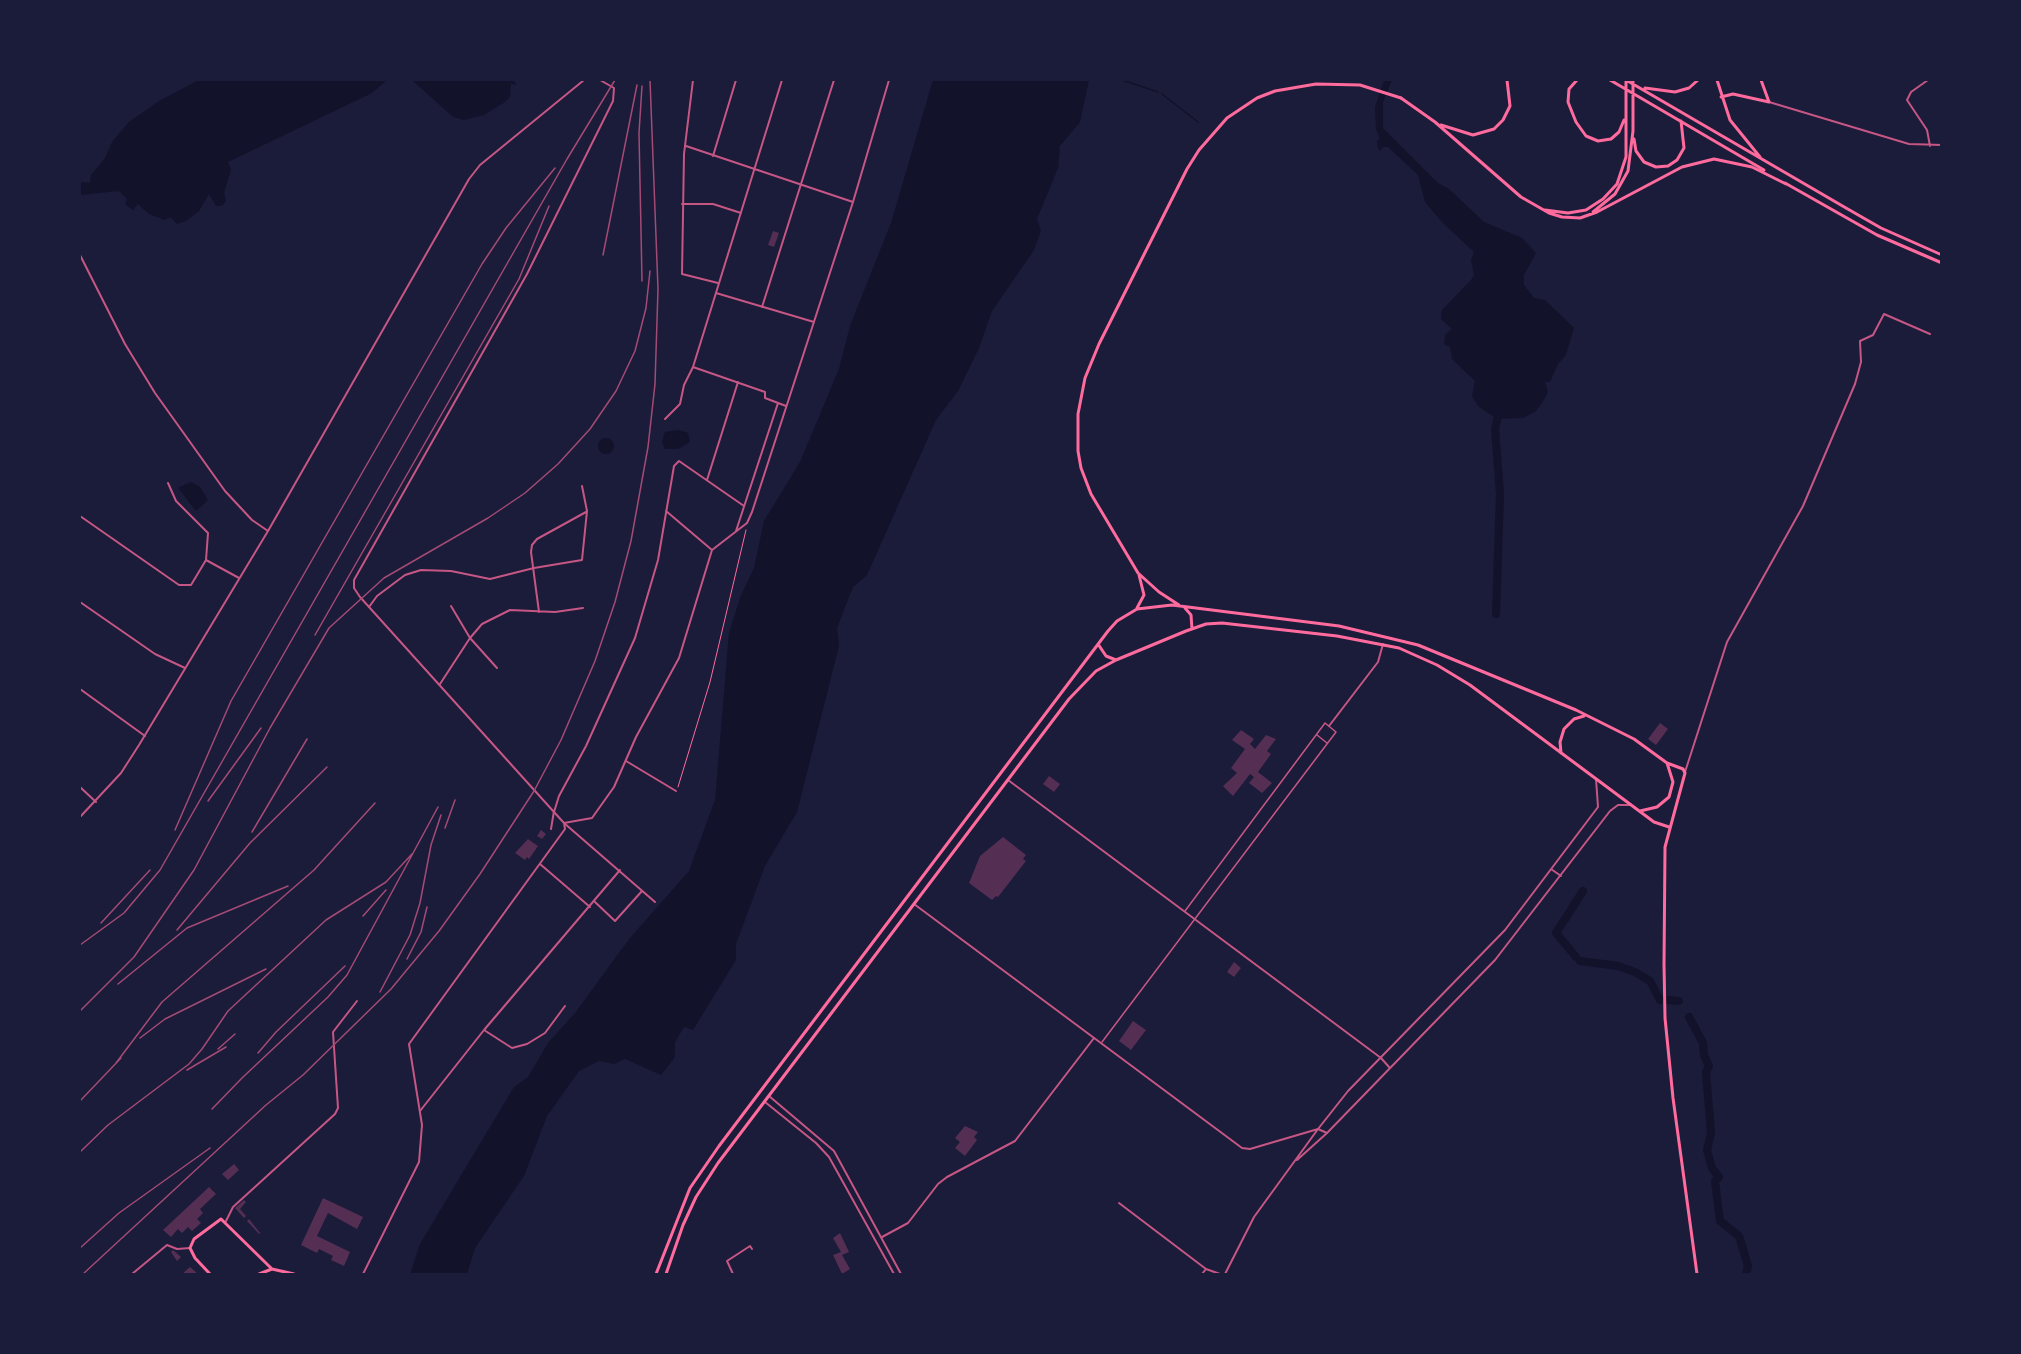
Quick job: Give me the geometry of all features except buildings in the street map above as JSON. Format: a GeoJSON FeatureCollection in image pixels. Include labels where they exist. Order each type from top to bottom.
{"type":"FeatureCollection","features":[{"type":"Feature","properties":{"kind":"main road"},"geometry":{"type":"LineString","coordinates":[[1435,122],[1466,135],[1478,135],[1491,131],[1503,120],[1510,106],[1507,80]]}},
{"type":"Feature","properties":{"kind":"main road"},"geometry":{"type":"LineString","coordinates":[[1577,80],[1569,90],[1568,102],[1576,122],[1586,136],[1598,141],[1611,139],[1619,132],[1626,116]]}},
{"type":"Feature","properties":{"kind":"main road"},"geometry":{"type":"LineString","coordinates":[[1604,80],[1620,85]]}},
{"type":"Feature","properties":{"kind":"main road"},"geometry":{"type":"LineString","coordinates":[[1610,80],[1877,236],[1941,263]]}},
{"type":"Feature","properties":{"kind":"main road"},"geometry":{"type":"LineString","coordinates":[[1541,209],[1577,212],[1593,206],[1609,195],[1620,178],[1625,163],[1626,80],[1881,228],[1941,255]]}},
{"type":"Feature","properties":{"kind":"main road"},"geometry":{"type":"LineString","coordinates":[[1589,215],[1612,198],[1623,182],[1629,167],[1633,131],[1633,80]]}},
{"type":"Feature","properties":{"kind":"main road"},"geometry":{"type":"LineString","coordinates":[[1635,85],[1671,93],[1686,89],[1698,80]]}},
{"type":"Feature","properties":{"kind":"main road"},"geometry":{"type":"LineString","coordinates":[[1718,80],[1721,97],[1730,120],[1763,160]]}},
{"type":"Feature","properties":{"kind":"main road"},"geometry":{"type":"LineString","coordinates":[[1761,80],[1769,102]]}},
{"type":"Feature","properties":{"kind":"main road"},"geometry":{"type":"LineString","coordinates":[[1137,609],[1144,592],[1138,573],[1091,494],[1078,451],[1078,414],[1081,396],[1103,335],[1187,169],[1199,150],[1227,118],[1257,98],[1293,87],[1342,83],[1374,88],[1394,95],[1435,122],[1521,197],[1541,209],[1568,218],[1589,215],[1682,167],[1714,159],[1752,167],[1786,184]]}},
{"type":"Feature","properties":{"kind":"main road"},"geometry":{"type":"LineString","coordinates":[[1721,97],[1733,94],[1769,102]]}},
{"type":"Feature","properties":{"kind":"main road"},"geometry":{"type":"LineString","coordinates":[[1633,131],[1635,148],[1641,159],[1653,166],[1666,167],[1675,162],[1683,151],[1681,121]]}},
{"type":"Feature","properties":{"kind":"main road"},"geometry":{"type":"LineString","coordinates":[[1138,573],[1159,592],[1184,607],[1191,615],[1192,629]]}},
{"type":"Feature","properties":{"kind":"main road"},"geometry":{"type":"LineString","coordinates":[[656,1275],[690,1188],[719,1146],[1098,644],[1117,621],[1137,609],[1158,605],[1339,626],[1419,645],[1586,715],[1634,739],[1667,763],[1679,766],[1685,773],[1669,827],[1663,877],[1665,1018],[1698,1275]]}},
{"type":"Feature","properties":{"kind":"main road"},"geometry":{"type":"LineString","coordinates":[[666,1275],[696,1197],[727,1152],[1058,713],[1088,678],[1116,660],[1192,629],[1222,623],[1337,636],[1383,644],[1422,658],[1455,675],[1654,822],[1669,827]]}},
{"type":"Feature","properties":{"kind":"main road"},"geometry":{"type":"LineString","coordinates":[[1337,636],[1339,626]]}},
{"type":"Feature","properties":{"kind":"main road"},"geometry":{"type":"LineString","coordinates":[[1098,644],[1106,656],[1116,660]]}},
{"type":"Feature","properties":{"kind":"main road"},"geometry":{"type":"LineString","coordinates":[[1050,707],[1058,713]]}},
{"type":"Feature","properties":{"kind":"main road"},"geometry":{"type":"LineString","coordinates":[[1561,753],[1564,729],[1574,719],[1586,715]]}},
{"type":"Feature","properties":{"kind":"main road"},"geometry":{"type":"LineString","coordinates":[[1640,811],[1657,807],[1669,797],[1673,782],[1667,763]]}},
{"type":"Feature","properties":{"kind":"main road"},"geometry":{"type":"LineString","coordinates":[[944,848],[952,854]]}},
{"type":"Feature","properties":{"kind":"main road"},"geometry":{"type":"LineString","coordinates":[[800,1040],[807,1046]]}},
{"type":"Feature","properties":{"kind":"main road"},"geometry":{"type":"LineString","coordinates":[[719,1146],[727,1152]]}},
{"type":"Feature","properties":{"kind":"main road"},"geometry":{"type":"LineString","coordinates":[[210,1275],[195,1258],[190,1248],[195,1239],[217,1219],[226,1221],[272,1269],[294,1275]]}},
{"type":"Feature","properties":{"kind":"main road"},"geometry":{"type":"LineString","coordinates":[[259,1275],[272,1269]]}},
{"type":"Feature","properties":{"kind":"street"},"geometry":{"type":"LineString","coordinates":[[80,817],[121,773],[145,736],[268,531],[469,179],[480,165],[584,80]]}},
{"type":"Feature","properties":{"kind":"street"},"geometry":{"type":"LineString","coordinates":[[600,80],[614,88],[613,101],[527,274],[354,580],[354,588],[564,823],[655,902]]}},
{"type":"Feature","properties":{"kind":"street"},"geometry":{"type":"LineString","coordinates":[[693,80],[682,204],[682,274],[718,283]]}},
{"type":"Feature","properties":{"kind":"street"},"geometry":{"type":"LineString","coordinates":[[713,156],[736,80]]}},
{"type":"Feature","properties":{"kind":"street"},"geometry":{"type":"LineString","coordinates":[[665,419],[680,404],[684,385],[693,367],[782,80]]}},
{"type":"Feature","properties":{"kind":"street"},"geometry":{"type":"LineString","coordinates":[[762,307],[834,80]]}},
{"type":"Feature","properties":{"kind":"street"},"geometry":{"type":"LineString","coordinates":[[564,823],[592,818],[614,787],[679,658],[712,550],[747,523],[853,202],[889,80]]}},
{"type":"Feature","properties":{"kind":"street"},"geometry":{"type":"LineString","coordinates":[[1928,80],[1911,92],[1907,100],[1927,130],[1930,146]]}},
{"type":"Feature","properties":{"kind":"street"},"geometry":{"type":"LineString","coordinates":[[1769,102],[1910,144],[1941,145]]}},
{"type":"Feature","properties":{"kind":"street"},"geometry":{"type":"LineString","coordinates":[[686,146],[853,202]]}},
{"type":"Feature","properties":{"kind":"street"},"geometry":{"type":"LineString","coordinates":[[682,204],[713,204],[741,213]]}},
{"type":"Feature","properties":{"kind":"street"},"geometry":{"type":"LineString","coordinates":[[80,255],[125,344],[155,393],[225,491],[252,520],[268,531]]}},
{"type":"Feature","properties":{"kind":"street"},"geometry":{"type":"LineString","coordinates":[[715,293],[814,322]]}},
{"type":"Feature","properties":{"kind":"street"},"geometry":{"type":"LineString","coordinates":[[1685,773],[1723,650],[1803,506],[1855,384],[1862,357],[1860,341],[1873,335],[1884,314],[1930,333]]}},
{"type":"Feature","properties":{"kind":"street"},"geometry":{"type":"LineString","coordinates":[[693,367],[765,392],[765,398],[786,406]]}},
{"type":"Feature","properties":{"kind":"street"},"geometry":{"type":"LineString","coordinates":[[706,481],[738,382]]}},
{"type":"Feature","properties":{"kind":"street"},"geometry":{"type":"LineString","coordinates":[[735,532],[778,403]]}},
{"type":"Feature","properties":{"kind":"street"},"geometry":{"type":"LineString","coordinates":[[551,829],[559,796],[586,746],[635,638],[658,561],[674,466],[680,462],[744,506]]}},
{"type":"Feature","properties":{"kind":"street"},"geometry":{"type":"LineString","coordinates":[[80,516],[179,585],[191,585],[206,560],[208,533],[176,501],[168,483]]}},
{"type":"Feature","properties":{"kind":"street"},"geometry":{"type":"LineString","coordinates":[[369,607],[377,596],[405,575],[421,570],[451,571],[490,579],[534,568],[582,560],[587,511],[582,486]]}},
{"type":"Feature","properties":{"kind":"street"},"geometry":{"type":"LineString","coordinates":[[538,612],[531,552],[537,539],[587,511]]}},
{"type":"Feature","properties":{"kind":"street"},"geometry":{"type":"LineString","coordinates":[[666,511],[712,550]]}},
{"type":"Feature","properties":{"kind":"street"},"geometry":{"type":"LineString","coordinates":[[206,560],[239,578]]}},
{"type":"Feature","properties":{"kind":"street"},"geometry":{"type":"LineString","coordinates":[[80,602],[155,654],[185,668]]}},
{"type":"Feature","properties":{"kind":"street"},"geometry":{"type":"LineString","coordinates":[[451,606],[470,638],[497,668]]}},
{"type":"Feature","properties":{"kind":"street"},"geometry":{"type":"LineString","coordinates":[[440,684],[470,638],[482,624],[510,610],[538,612],[583,608]]}},
{"type":"Feature","properties":{"kind":"street"},"geometry":{"type":"LineString","coordinates":[[1329,726],[1378,662],[1383,644]]}},
{"type":"Feature","properties":{"kind":"street"},"geometry":{"type":"LineString","coordinates":[[80,689],[145,736]]}},
{"type":"Feature","properties":{"kind":"street"},"geometry":{"type":"LineString","coordinates":[[1101,1043],[1336,732],[1329,726],[1325,723],[1184,911]]}},
{"type":"Feature","properties":{"kind":"street"},"geometry":{"type":"LineString","coordinates":[[1317,735],[1328,743]]}},
{"type":"Feature","properties":{"kind":"street"},"geometry":{"type":"LineString","coordinates":[[626,761],[676,791]]}},
{"type":"Feature","properties":{"kind":"street"},"geometry":{"type":"LineString","coordinates":[[1225,1275],[1254,1217],[1348,1091],[1479,959],[1551,870],[1598,807],[1596,779]]}},
{"type":"Feature","properties":{"kind":"street"},"geometry":{"type":"LineString","coordinates":[[1008,780],[1381,1058],[1389,1067]]}},
{"type":"Feature","properties":{"kind":"street"},"geometry":{"type":"LineString","coordinates":[[80,787],[96,802]]}},
{"type":"Feature","properties":{"kind":"street"},"geometry":{"type":"LineString","coordinates":[[1292,1164],[1327,1133],[1500,955],[1612,808],[1631,805]]}},
{"type":"Feature","properties":{"kind":"street"},"geometry":{"type":"LineString","coordinates":[[363,1275],[419,1162],[422,1125],[409,1044],[565,829],[564,823]]}},
{"type":"Feature","properties":{"kind":"street"},"geometry":{"type":"LineString","coordinates":[[540,864],[590,907]]}},
{"type":"Feature","properties":{"kind":"street"},"geometry":{"type":"LineString","coordinates":[[420,1111],[484,1030],[620,870]]}},
{"type":"Feature","properties":{"kind":"street"},"geometry":{"type":"LineString","coordinates":[[1551,870],[1561,876]]}},
{"type":"Feature","properties":{"kind":"street"},"geometry":{"type":"LineString","coordinates":[[595,902],[615,921],[642,891]]}},
{"type":"Feature","properties":{"kind":"street"},"geometry":{"type":"LineString","coordinates":[[914,904],[1242,1148],[1250,1149],[1318,1129],[1327,1133]]}},
{"type":"Feature","properties":{"kind":"street"},"geometry":{"type":"LineString","coordinates":[[226,1221],[232,1207],[338,1108],[333,1032],[357,1001]]}},
{"type":"Feature","properties":{"kind":"street"},"geometry":{"type":"LineString","coordinates":[[484,1030],[512,1048],[526,1044],[545,1033],[565,1006]]}},
{"type":"Feature","properties":{"kind":"street"},"geometry":{"type":"LineString","coordinates":[[881,1238],[908,1223],[938,1184],[947,1177],[1015,1141],[1094,1038]]}},
{"type":"Feature","properties":{"kind":"street"},"geometry":{"type":"LineString","coordinates":[[769,1096],[827,1143],[861,1199],[901,1275]]}},
{"type":"Feature","properties":{"kind":"street"},"geometry":{"type":"LineString","coordinates":[[765,1102],[824,1150],[894,1275]]}},
{"type":"Feature","properties":{"kind":"street"},"geometry":{"type":"LineString","coordinates":[[854,1203],[861,1199]]}},
{"type":"Feature","properties":{"kind":"street"},"geometry":{"type":"LineString","coordinates":[[1119,1203],[1206,1269],[1220,1275]]}},
{"type":"Feature","properties":{"kind":"street"},"geometry":{"type":"LineString","coordinates":[[132,1275],[167,1245],[177,1249],[190,1248]]}},
{"type":"Feature","properties":{"kind":"street"},"geometry":{"type":"LineString","coordinates":[[733,1275],[727,1260],[750,1246],[752,1249]]}},
{"type":"Feature","properties":{"kind":"street"},"geometry":{"type":"LineString","coordinates":[[1202,1275],[1206,1269]]}},
{"type":"Feature","properties":{"kind":"path"},"geometry":{"type":"LineString","coordinates":[[676,791],[686,768],[711,681],[747,523]]}},
{"type":"Feature","properties":{"kind":"shaded area"},"geometry":{"type":"Polygon","coordinates":[[[199,80],[387,80],[372,93],[228,162],[231,170],[224,193],[226,201],[222,206],[216,206],[209,194],[199,211],[186,221],[177,224],[170,217],[165,220],[149,214],[138,204],[133,210],[125,204],[127,199],[119,191],[80,195],[80,182],[90,183],[91,175],[105,158],[112,142],[129,122],[159,101],[199,80]]]}},
{"type":"Feature","properties":{"kind":"shaded area"},"geometry":{"type":"Polygon","coordinates":[[[412,80],[513,80],[517,85],[511,84],[510,97],[505,102],[484,115],[464,120],[453,117],[412,80]]]}},
{"type":"Feature","properties":{"kind":"shaded area"},"geometry":{"type":"Polygon","coordinates":[[[933,80],[1089,80],[1080,122],[1060,146],[1058,168],[1037,219],[1041,231],[1034,250],[992,311],[979,348],[958,391],[936,420],[867,575],[853,587],[837,628],[839,646],[797,812],[765,866],[736,944],[736,960],[693,1030],[684,1027],[675,1042],[675,1057],[661,1075],[625,1059],[614,1064],[599,1061],[579,1071],[547,1116],[524,1176],[475,1248],[467,1274],[410,1274],[420,1244],[514,1087],[528,1077],[548,1043],[575,1013],[630,938],[689,871],[715,800],[729,633],[740,598],[754,568],[764,521],[800,462],[839,369],[850,326],[891,223],[933,80]]]}},
{"type":"Feature","properties":{"kind":"shaded area"},"geometry":{"type":"Polygon","coordinates":[[[1384,80],[1392,80],[1383,102],[1383,128],[1438,183],[1449,189],[1484,222],[1522,238],[1536,253],[1524,275],[1524,285],[1534,298],[1545,300],[1574,328],[1566,355],[1558,364],[1550,382],[1545,382],[1548,392],[1542,403],[1535,412],[1523,418],[1497,419],[1478,406],[1472,396],[1475,381],[1452,359],[1450,347],[1444,344],[1445,335],[1452,329],[1441,319],[1442,310],[1474,275],[1471,260],[1474,252],[1442,222],[1425,202],[1418,175],[1388,147],[1383,147],[1380,151],[1378,148],[1377,141],[1380,139],[1376,129],[1375,107],[1384,80]]]}},
{"type":"Feature","properties":{"kind":"shaded area"},"geometry":{"type":"Polygon","coordinates":[[[678,430],[688,433],[690,442],[678,449],[665,449],[662,442],[665,432],[678,430]]]}},
{"type":"Feature","properties":{"kind":"shaded area"},"geometry":{"type":"Polygon","coordinates":[[[606,438],[612,440],[614,446],[612,452],[606,454],[600,452],[598,446],[600,440],[606,438]]]}},
{"type":"Feature","properties":{"kind":"shaded area"},"geometry":{"type":"Polygon","coordinates":[[[191,482],[200,487],[208,500],[196,511],[178,488],[191,482]]]}},
{"type":"Feature","properties":{"kind":"waterway"},"geometry":{"type":"LineString","coordinates":[[1122,80],[1158,92]]}},
{"type":"Feature","properties":{"kind":"waterway"},"geometry":{"type":"LineString","coordinates":[[1162,94],[1198,122]]}},
{"type":"Feature","properties":{"kind":"waterway"},"geometry":{"type":"LineString","coordinates":[[1496,614],[1500,494],[1495,429],[1499,412]]}},
{"type":"Feature","properties":{"kind":"waterway"},"geometry":{"type":"LineString","coordinates":[[1576,957],[1556,933],[1583,891]]}},
{"type":"Feature","properties":{"kind":"waterway"},"geometry":{"type":"LineString","coordinates":[[1580,961],[1618,966],[1635,972],[1650,981],[1660,1000]]}},
{"type":"Feature","properties":{"kind":"waterway"},"geometry":{"type":"LineString","coordinates":[[1668,1000],[1679,1001]]}},
{"type":"Feature","properties":{"kind":"waterway"},"geometry":{"type":"LineString","coordinates":[[1689,1017],[1703,1043],[1704,1055],[1709,1066],[1706,1072],[1711,1133],[1707,1150],[1712,1168],[1719,1177],[1715,1181],[1720,1221],[1739,1236],[1748,1266],[1746,1274]]}},
{"type":"Feature","properties":{"kind":"railway"},"geometry":{"type":"LineString","coordinates":[[80,945],[124,913],[160,870],[567,159],[615,80]]}},
{"type":"Feature","properties":{"kind":"railway"},"geometry":{"type":"LineString","coordinates":[[83,1274],[266,1105],[303,1075],[391,989],[439,931],[480,874],[534,791],[561,740],[595,661],[615,602],[631,541],[648,447],[655,384],[658,289],[650,80]]}},
{"type":"Feature","properties":{"kind":"railway"},"geometry":{"type":"LineString","coordinates":[[603,255],[637,85]]}},
{"type":"Feature","properties":{"kind":"railway"},"geometry":{"type":"LineString","coordinates":[[642,86],[639,133],[642,281]]}},
{"type":"Feature","properties":{"kind":"railway"},"geometry":{"type":"LineString","coordinates":[[175,830],[231,701],[482,264],[506,228],[555,168]]}},
{"type":"Feature","properties":{"kind":"railway"},"geometry":{"type":"LineString","coordinates":[[315,635],[519,279],[549,206]]}},
{"type":"Feature","properties":{"kind":"railway"},"geometry":{"type":"LineString","coordinates":[[80,1011],[134,957],[194,870],[270,728],[329,628],[384,578],[488,518],[525,493],[558,464],[590,429],[616,391],[635,351],[646,308],[650,271]]}},
{"type":"Feature","properties":{"kind":"railway"},"geometry":{"type":"LineString","coordinates":[[208,801],[261,728]]}},
{"type":"Feature","properties":{"kind":"railway"},"geometry":{"type":"LineString","coordinates":[[252,832],[307,739]]}},
{"type":"Feature","properties":{"kind":"railway"},"geometry":{"type":"LineString","coordinates":[[177,930],[250,843],[327,767]]}},
{"type":"Feature","properties":{"kind":"railway"},"geometry":{"type":"LineString","coordinates":[[445,828],[455,800]]}},
{"type":"Feature","properties":{"kind":"railway"},"geometry":{"type":"LineString","coordinates":[[116,1063],[162,1002],[314,870],[375,803]]}},
{"type":"Feature","properties":{"kind":"railway"},"geometry":{"type":"LineString","coordinates":[[212,1109],[328,997],[347,975],[438,807]]}},
{"type":"Feature","properties":{"kind":"railway"},"geometry":{"type":"LineString","coordinates":[[380,992],[410,935],[420,903],[431,845],[441,815]]}},
{"type":"Feature","properties":{"kind":"railway"},"geometry":{"type":"LineString","coordinates":[[80,1152],[108,1125],[189,1064],[228,1011],[326,920],[386,882],[412,854]]}},
{"type":"Feature","properties":{"kind":"railway"},"geometry":{"type":"LineString","coordinates":[[101,923],[150,870]]}},
{"type":"Feature","properties":{"kind":"railway"},"geometry":{"type":"LineString","coordinates":[[118,984],[187,928],[288,886]]}},
{"type":"Feature","properties":{"kind":"railway"},"geometry":{"type":"LineString","coordinates":[[363,916],[386,890]]}},
{"type":"Feature","properties":{"kind":"railway"},"geometry":{"type":"LineString","coordinates":[[407,959],[421,932],[427,907]]}},
{"type":"Feature","properties":{"kind":"railway"},"geometry":{"type":"LineString","coordinates":[[258,1053],[276,1032],[345,966]]}},
{"type":"Feature","properties":{"kind":"railway"},"geometry":{"type":"LineString","coordinates":[[140,1038],[165,1019],[266,969]]}},
{"type":"Feature","properties":{"kind":"railway"},"geometry":{"type":"LineString","coordinates":[[218,1049],[235,1034]]}},
{"type":"Feature","properties":{"kind":"railway"},"geometry":{"type":"LineString","coordinates":[[187,1070],[226,1047]]}},
{"type":"Feature","properties":{"kind":"railway"},"geometry":{"type":"LineString","coordinates":[[80,1101],[121,1058]]}},
{"type":"Feature","properties":{"kind":"railway"},"geometry":{"type":"LineString","coordinates":[[80,1248],[119,1213],[210,1148]]}}]}
